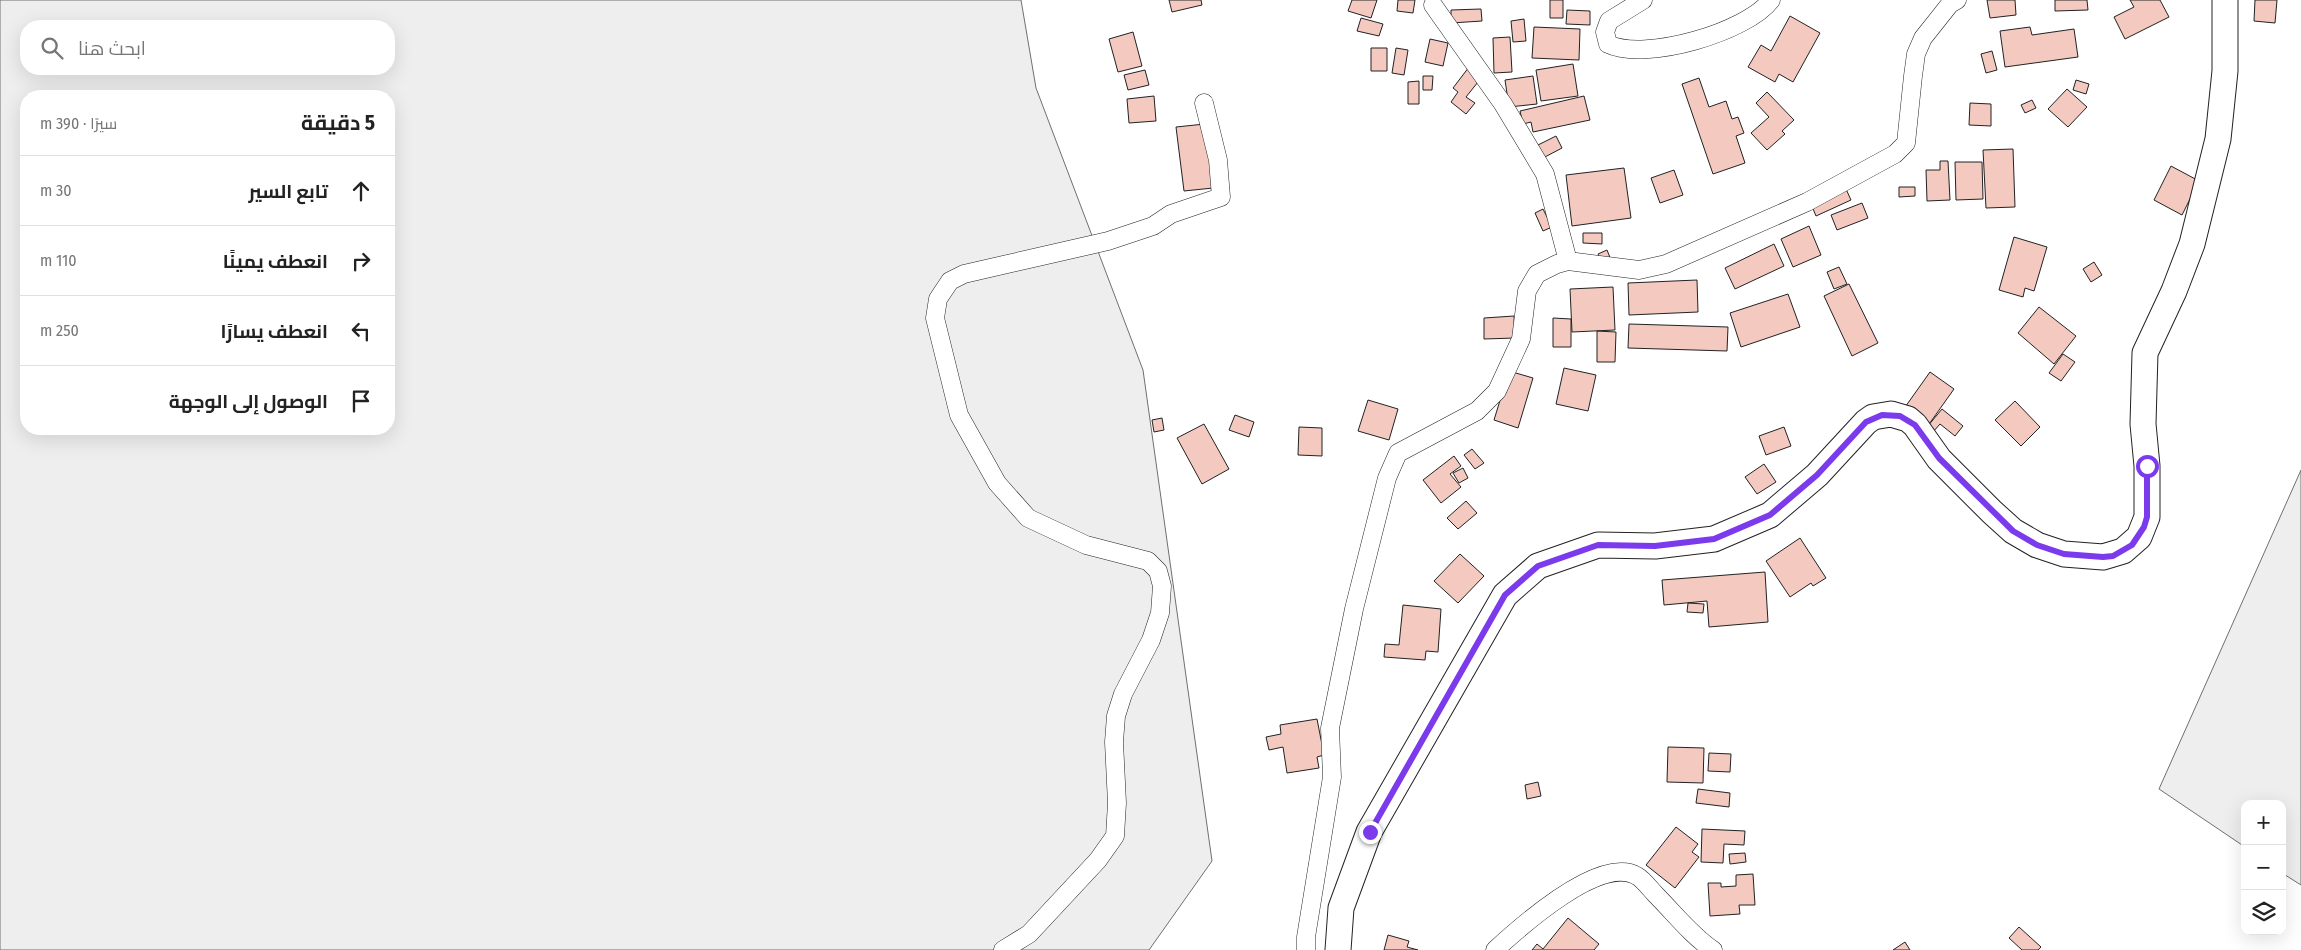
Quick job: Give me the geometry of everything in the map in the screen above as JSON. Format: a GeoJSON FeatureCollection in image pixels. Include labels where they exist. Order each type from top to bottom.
{"type":"FeatureCollection","features":[{"type":"Feature","properties":{"kind":"street"},"geometry":{"type":"LineString","coordinates":[[1643,0],[1609,21],[1605,32],[1608,44],[1616,48],[1665,49],[1732,28],[1764,9],[1771,0]]}},
{"type":"Feature","properties":{"kind":"street"},"geometry":{"type":"LineString","coordinates":[[1306,950],[1306,938],[1332,777],[1330,728],[1354,609],[1387,478],[1398,453],[1477,411],[1497,391],[1521,339],[1527,291],[1537,274],[1557,264],[1568,262],[1639,270],[1666,264],[1807,202],[1895,154],[1906,143],[1916,54],[1923,38],[1950,4],[1957,0]]}},
{"type":"Feature","properties":{"kind":"street"},"geometry":{"type":"LineString","coordinates":[[1338,950],[1341,908],[1370,832],[1505,595],[1538,566],[1598,545],[1655,546],[1714,539],[1754,522],[1770,515],[1817,475],[1866,422],[1873,417],[1891,414],[1908,419],[1915,425],[1939,458],[1992,512],[2013,531],[2037,545],[2064,554],[2103,557],[2113,556],[2132,545],[2144,527],[2147,517],[2147,466],[2143,424],[2145,353],[2174,291],[2192,244],[2218,139],[2225,71],[2226,0]]}},
{"type":"Feature","properties":{"kind":"street"},"geometry":{"type":"LineString","coordinates":[[1433,5],[1503,104],[1545,174],[1568,262]]}},
{"type":"Feature","properties":{"kind":"street"},"geometry":{"type":"LineString","coordinates":[[1003,950],[1029,934],[1098,860],[1115,836],[1117,803],[1114,742],[1116,716],[1123,694],[1151,640],[1160,613],[1162,586],[1158,571],[1148,561],[1086,545],[1028,518],[997,483],[958,415],[935,318],[938,299],[950,281],[964,274],[1108,241],[1153,226],[1172,214],[1221,197],[1218,160],[1204,103]]}},
{"type":"Feature","properties":{"kind":"street"},"geometry":{"type":"LineString","coordinates":[[1495,950],[1525,922],[1569,891],[1604,875],[1617,872],[1637,875],[1714,950]]}},
{"type":"Feature","properties":{"kind":"shaded area"},"geometry":{"type":"Polygon","coordinates":[[[0,0],[1021,0],[1036,88],[1143,370],[1212,861],[1149,950],[0,950],[0,0]]]}},
{"type":"Feature","properties":{"kind":"shaded area"},"geometry":{"type":"Polygon","coordinates":[[[2301,470],[2301,885],[2286,876],[2286,800],[2241,800],[2241,844],[2159,789],[2301,470]]]}},
{"type":"Feature","properties":{"kind":"building"},"geometry":{"type":"Polygon","coordinates":[[[1169,0],[1201,0],[1202,5],[1172,12],[1169,0]]]}},
{"type":"Feature","properties":{"kind":"building"},"geometry":{"type":"Polygon","coordinates":[[[1352,0],[1377,0],[1371,18],[1348,11],[1352,0]]]}},
{"type":"Feature","properties":{"kind":"building"},"geometry":{"type":"Polygon","coordinates":[[[1398,0],[1415,0],[1413,13],[1397,11],[1398,0]]]}},
{"type":"Feature","properties":{"kind":"building"},"geometry":{"type":"Polygon","coordinates":[[[1550,0],[1563,0],[1563,18],[1550,18],[1550,0]]]}},
{"type":"Feature","properties":{"kind":"building"},"geometry":{"type":"Polygon","coordinates":[[[1987,0],[2015,0],[2016,15],[1990,18],[1987,0]]]}},
{"type":"Feature","properties":{"kind":"building"},"geometry":{"type":"Polygon","coordinates":[[[2055,0],[2087,0],[2088,10],[2055,11],[2055,0]]]}},
{"type":"Feature","properties":{"kind":"building"},"geometry":{"type":"Polygon","coordinates":[[[2130,0],[2160,0],[2169,17],[2125,39],[2114,17],[2134,7],[2130,0]]]}},
{"type":"Feature","properties":{"kind":"building"},"geometry":{"type":"Polygon","coordinates":[[[2255,0],[2277,0],[2275,23],[2254,21],[2255,0]]]}},
{"type":"Feature","properties":{"kind":"building"},"geometry":{"type":"Polygon","coordinates":[[[1481,9],[1482,21],[1451,23],[1451,10],[1481,9]]]}},
{"type":"Feature","properties":{"kind":"building"},"geometry":{"type":"Polygon","coordinates":[[[1567,10],[1590,11],[1590,25],[1566,24],[1567,10]]]}},
{"type":"Feature","properties":{"kind":"building"},"geometry":{"type":"Polygon","coordinates":[[[1790,16],[1820,33],[1793,82],[1779,74],[1775,82],[1748,67],[1761,45],[1771,51],[1790,16]]]}},
{"type":"Feature","properties":{"kind":"building"},"geometry":{"type":"Polygon","coordinates":[[[1361,18],[1383,24],[1379,36],[1357,31],[1361,18]]]}},
{"type":"Feature","properties":{"kind":"building"},"geometry":{"type":"Polygon","coordinates":[[[1524,19],[1526,41],[1513,42],[1511,21],[1524,19]]]}},
{"type":"Feature","properties":{"kind":"building"},"geometry":{"type":"Polygon","coordinates":[[[1534,27],[1580,29],[1579,60],[1532,58],[1534,27]]]}},
{"type":"Feature","properties":{"kind":"building"},"geometry":{"type":"Polygon","coordinates":[[[2030,27],[2032,35],[2074,29],[2078,57],[2005,67],[2000,31],[2030,27]]]}},
{"type":"Feature","properties":{"kind":"building"},"geometry":{"type":"Polygon","coordinates":[[[1133,32],[1142,66],[1118,72],[1109,39],[1133,32]]]}},
{"type":"Feature","properties":{"kind":"building"},"geometry":{"type":"Polygon","coordinates":[[[1510,37],[1512,72],[1494,73],[1493,38],[1510,37]]]}},
{"type":"Feature","properties":{"kind":"building"},"geometry":{"type":"Polygon","coordinates":[[[1430,39],[1448,43],[1443,66],[1425,62],[1430,39]]]}},
{"type":"Feature","properties":{"kind":"building"},"geometry":{"type":"Polygon","coordinates":[[[1371,48],[1387,48],[1387,71],[1371,71],[1371,48]]]}},
{"type":"Feature","properties":{"kind":"building"},"geometry":{"type":"Polygon","coordinates":[[[1396,48],[1408,50],[1404,75],[1392,73],[1396,48]]]}},
{"type":"Feature","properties":{"kind":"building"},"geometry":{"type":"Polygon","coordinates":[[[1992,51],[1997,70],[1986,73],[1981,54],[1992,51]]]}},
{"type":"Feature","properties":{"kind":"building"},"geometry":{"type":"Polygon","coordinates":[[[1573,64],[1578,96],[1541,101],[1536,70],[1573,64]]]}},
{"type":"Feature","properties":{"kind":"building"},"geometry":{"type":"Polygon","coordinates":[[[1469,67],[1482,77],[1466,97],[1475,103],[1466,114],[1451,102],[1458,92],[1453,88],[1469,67]]]}},
{"type":"Feature","properties":{"kind":"building"},"geometry":{"type":"Polygon","coordinates":[[[1145,70],[1149,85],[1128,90],[1124,75],[1145,70]]]}},
{"type":"Feature","properties":{"kind":"building"},"geometry":{"type":"Polygon","coordinates":[[[1423,76],[1433,76],[1432,90],[1423,90],[1423,76]]]}},
{"type":"Feature","properties":{"kind":"building"},"geometry":{"type":"Polygon","coordinates":[[[1533,76],[1537,104],[1509,107],[1505,80],[1533,76]]]}},
{"type":"Feature","properties":{"kind":"building"},"geometry":{"type":"Polygon","coordinates":[[[1699,78],[1709,107],[1726,101],[1732,119],[1738,117],[1744,133],[1736,136],[1745,163],[1713,174],[1682,84],[1699,78]]]}},
{"type":"Feature","properties":{"kind":"building"},"geometry":{"type":"Polygon","coordinates":[[[2076,80],[2089,84],[2086,94],[2073,90],[2076,80]]]}},
{"type":"Feature","properties":{"kind":"building"},"geometry":{"type":"Polygon","coordinates":[[[1419,81],[1419,104],[1408,104],[1408,82],[1419,81]]]}},
{"type":"Feature","properties":{"kind":"building"},"geometry":{"type":"Polygon","coordinates":[[[2067,89],[2087,107],[2068,127],[2048,109],[2067,89]]]}},
{"type":"Feature","properties":{"kind":"building"},"geometry":{"type":"Polygon","coordinates":[[[1767,92],[1794,120],[1782,131],[1785,134],[1767,150],[1751,133],[1769,117],[1756,103],[1767,92]]]}},
{"type":"Feature","properties":{"kind":"building"},"geometry":{"type":"Polygon","coordinates":[[[1154,96],[1156,121],[1129,123],[1127,99],[1154,96]]]}},
{"type":"Feature","properties":{"kind":"building"},"geometry":{"type":"Polygon","coordinates":[[[1584,96],[1590,120],[1533,132],[1531,122],[1523,124],[1520,111],[1584,96]]]}},
{"type":"Feature","properties":{"kind":"building"},"geometry":{"type":"Polygon","coordinates":[[[2032,100],[2036,108],[2025,113],[2021,105],[2032,100]]]}},
{"type":"Feature","properties":{"kind":"building"},"geometry":{"type":"Polygon","coordinates":[[[1970,103],[1991,104],[1991,126],[1969,125],[1970,103]]]}},
{"type":"Feature","properties":{"kind":"building"},"geometry":{"type":"Polygon","coordinates":[[[1205,124],[1213,188],[1184,191],[1176,127],[1205,124]]]}},
{"type":"Feature","properties":{"kind":"building"},"geometry":{"type":"Polygon","coordinates":[[[1556,136],[1562,148],[1543,158],[1536,146],[1556,136]]]}},
{"type":"Feature","properties":{"kind":"building"},"geometry":{"type":"Polygon","coordinates":[[[2013,149],[2015,207],[1986,208],[1983,150],[2013,149]]]}},
{"type":"Feature","properties":{"kind":"building"},"geometry":{"type":"Polygon","coordinates":[[[1940,161],[1948,161],[1950,200],[1927,201],[1926,170],[1940,170],[1940,161]]]}},
{"type":"Feature","properties":{"kind":"building"},"geometry":{"type":"Polygon","coordinates":[[[1955,162],[1982,162],[1983,199],[1956,200],[1955,162]]]}},
{"type":"Feature","properties":{"kind":"building"},"geometry":{"type":"Polygon","coordinates":[[[2171,166],[2199,181],[2182,215],[2154,200],[2171,166]]]}},
{"type":"Feature","properties":{"kind":"building"},"geometry":{"type":"Polygon","coordinates":[[[1624,168],[1631,218],[1572,226],[1566,175],[1624,168]]]}},
{"type":"Feature","properties":{"kind":"building"},"geometry":{"type":"Polygon","coordinates":[[[1674,170],[1683,195],[1660,203],[1651,178],[1674,170]]]}},
{"type":"Feature","properties":{"kind":"building"},"geometry":{"type":"Polygon","coordinates":[[[1899,187],[1915,187],[1915,196],[1899,197],[1899,187]]]}},
{"type":"Feature","properties":{"kind":"building"},"geometry":{"type":"Polygon","coordinates":[[[1846,189],[1851,200],[1816,216],[1811,204],[1846,189]]]}},
{"type":"Feature","properties":{"kind":"building"},"geometry":{"type":"Polygon","coordinates":[[[1862,203],[1868,218],[1837,230],[1831,215],[1862,203]]]}},
{"type":"Feature","properties":{"kind":"building"},"geometry":{"type":"Polygon","coordinates":[[[1543,209],[1552,227],[1543,231],[1535,213],[1543,209]]]}},
{"type":"Feature","properties":{"kind":"building"},"geometry":{"type":"Polygon","coordinates":[[[1809,226],[1821,255],[1793,267],[1781,239],[1809,226]]]}},
{"type":"Feature","properties":{"kind":"building"},"geometry":{"type":"Polygon","coordinates":[[[1583,233],[1602,233],[1602,244],[1583,243],[1583,233]]]}},
{"type":"Feature","properties":{"kind":"building"},"geometry":{"type":"Polygon","coordinates":[[[2014,237],[2047,247],[2034,291],[2025,288],[2023,297],[1999,290],[2014,237]]]}},
{"type":"Feature","properties":{"kind":"building"},"geometry":{"type":"Polygon","coordinates":[[[1774,244],[1784,266],[1735,289],[1725,268],[1774,244]]]}},
{"type":"Feature","properties":{"kind":"building"},"geometry":{"type":"Polygon","coordinates":[[[1607,250],[1611,260],[1602,264],[1598,254],[1607,250]]]}},
{"type":"Feature","properties":{"kind":"building"},"geometry":{"type":"Polygon","coordinates":[[[2094,262],[2102,275],[2091,282],[2083,269],[2094,262]]]}},
{"type":"Feature","properties":{"kind":"building"},"geometry":{"type":"Polygon","coordinates":[[[1839,267],[1847,284],[1834,289],[1827,272],[1839,267]]]}},
{"type":"Feature","properties":{"kind":"building"},"geometry":{"type":"Polygon","coordinates":[[[1697,280],[1698,312],[1629,315],[1628,283],[1697,280]]]}},
{"type":"Feature","properties":{"kind":"building"},"geometry":{"type":"Polygon","coordinates":[[[1849,284],[1878,343],[1852,356],[1824,296],[1849,284]]]}},
{"type":"Feature","properties":{"kind":"building"},"geometry":{"type":"Polygon","coordinates":[[[1613,287],[1615,330],[1572,332],[1570,289],[1613,287]]]}},
{"type":"Feature","properties":{"kind":"building"},"geometry":{"type":"Polygon","coordinates":[[[1788,294],[1800,327],[1741,347],[1730,313],[1788,294]]]}},
{"type":"Feature","properties":{"kind":"building"},"geometry":{"type":"Polygon","coordinates":[[[2039,307],[2076,336],[2054,364],[2018,333],[2039,307]]]}},
{"type":"Feature","properties":{"kind":"building"},"geometry":{"type":"Polygon","coordinates":[[[1514,316],[1515,338],[1484,339],[1484,318],[1514,316]]]}},
{"type":"Feature","properties":{"kind":"building"},"geometry":{"type":"Polygon","coordinates":[[[1553,318],[1571,319],[1571,347],[1553,347],[1553,318]]]}},
{"type":"Feature","properties":{"kind":"building"},"geometry":{"type":"Polygon","coordinates":[[[1629,324],[1728,327],[1727,351],[1628,348],[1629,324]]]}},
{"type":"Feature","properties":{"kind":"building"},"geometry":{"type":"Polygon","coordinates":[[[1597,331],[1616,332],[1615,362],[1597,362],[1597,331]]]}},
{"type":"Feature","properties":{"kind":"building"},"geometry":{"type":"Polygon","coordinates":[[[2063,354],[2075,362],[2061,381],[2049,373],[2063,354]]]}},
{"type":"Feature","properties":{"kind":"building"},"geometry":{"type":"Polygon","coordinates":[[[1564,368],[1596,375],[1588,411],[1556,404],[1564,368]]]}},
{"type":"Feature","properties":{"kind":"building"},"geometry":{"type":"Polygon","coordinates":[[[1509,371],[1533,378],[1518,428],[1494,420],[1509,371]]]}},
{"type":"Feature","properties":{"kind":"building"},"geometry":{"type":"Polygon","coordinates":[[[1930,372],[1954,389],[1927,427],[1903,410],[1930,372]]]}},
{"type":"Feature","properties":{"kind":"building"},"geometry":{"type":"Polygon","coordinates":[[[1368,400],[1398,409],[1389,440],[1358,431],[1368,400]]]}},
{"type":"Feature","properties":{"kind":"building"},"geometry":{"type":"Polygon","coordinates":[[[2015,401],[2040,427],[2021,446],[1995,420],[2015,401]]]}},
{"type":"Feature","properties":{"kind":"building"},"geometry":{"type":"Polygon","coordinates":[[[1942,409],[1963,426],[1955,436],[1940,424],[1933,432],[1927,427],[1942,409]]]}},
{"type":"Feature","properties":{"kind":"building"},"geometry":{"type":"Polygon","coordinates":[[[1235,415],[1254,422],[1249,437],[1229,430],[1235,415]]]}},
{"type":"Feature","properties":{"kind":"building"},"geometry":{"type":"Polygon","coordinates":[[[1162,418],[1164,430],[1154,432],[1152,420],[1162,418]]]}},
{"type":"Feature","properties":{"kind":"building"},"geometry":{"type":"Polygon","coordinates":[[[1204,424],[1229,469],[1202,484],[1177,438],[1204,424]]]}},
{"type":"Feature","properties":{"kind":"building"},"geometry":{"type":"Polygon","coordinates":[[[1299,427],[1322,428],[1322,456],[1298,455],[1299,427]]]}},
{"type":"Feature","properties":{"kind":"building"},"geometry":{"type":"Polygon","coordinates":[[[1784,427],[1791,446],[1766,455],[1759,436],[1784,427]]]}},
{"type":"Feature","properties":{"kind":"building"},"geometry":{"type":"Polygon","coordinates":[[[1472,449],[1484,463],[1475,469],[1464,455],[1472,449]]]}},
{"type":"Feature","properties":{"kind":"building"},"geometry":{"type":"Polygon","coordinates":[[[1454,456],[1461,466],[1450,474],[1461,487],[1441,503],[1423,480],[1454,456]]]}},
{"type":"Feature","properties":{"kind":"building"},"geometry":{"type":"Polygon","coordinates":[[[1764,464],[1776,482],[1757,494],[1745,477],[1764,464]]]}},
{"type":"Feature","properties":{"kind":"building"},"geometry":{"type":"Polygon","coordinates":[[[1463,468],[1468,478],[1459,483],[1453,473],[1463,468]]]}},
{"type":"Feature","properties":{"kind":"building"},"geometry":{"type":"Polygon","coordinates":[[[1466,501],[1477,513],[1458,529],[1447,518],[1466,501]]]}},
{"type":"Feature","properties":{"kind":"building"},"geometry":{"type":"Polygon","coordinates":[[[1800,538],[1826,578],[1813,586],[1811,583],[1790,597],[1766,561],[1800,538]]]}},
{"type":"Feature","properties":{"kind":"building"},"geometry":{"type":"Polygon","coordinates":[[[1460,554],[1484,576],[1458,603],[1434,581],[1460,554]]]}},
{"type":"Feature","properties":{"kind":"building"},"geometry":{"type":"Polygon","coordinates":[[[1765,572],[1768,622],[1709,627],[1707,601],[1664,605],[1662,580],[1765,572]]]}},
{"type":"Feature","properties":{"kind":"building"},"geometry":{"type":"Polygon","coordinates":[[[1688,603],[1704,604],[1703,613],[1687,612],[1688,603]]]}},
{"type":"Feature","properties":{"kind":"building"},"geometry":{"type":"Polygon","coordinates":[[[1403,605],[1441,609],[1438,652],[1426,651],[1425,660],[1384,657],[1385,644],[1399,645],[1403,605]]]}},
{"type":"Feature","properties":{"kind":"building"},"geometry":{"type":"Polygon","coordinates":[[[1317,719],[1324,755],[1317,757],[1319,768],[1287,773],[1283,747],[1269,750],[1266,737],[1281,734],[1280,725],[1317,719]]]}},
{"type":"Feature","properties":{"kind":"building"},"geometry":{"type":"Polygon","coordinates":[[[1668,747],[1704,748],[1703,783],[1667,782],[1668,747]]]}},
{"type":"Feature","properties":{"kind":"building"},"geometry":{"type":"Polygon","coordinates":[[[1709,753],[1731,754],[1730,772],[1708,771],[1709,753]]]}},
{"type":"Feature","properties":{"kind":"building"},"geometry":{"type":"Polygon","coordinates":[[[1538,782],[1541,796],[1527,799],[1525,785],[1538,782]]]}},
{"type":"Feature","properties":{"kind":"building"},"geometry":{"type":"Polygon","coordinates":[[[1698,789],[1730,793],[1729,807],[1696,803],[1698,789]]]}},
{"type":"Feature","properties":{"kind":"building"},"geometry":{"type":"Polygon","coordinates":[[[1676,827],[1698,844],[1692,852],[1699,857],[1675,888],[1646,865],[1676,827]]]}},
{"type":"Feature","properties":{"kind":"building"},"geometry":{"type":"Polygon","coordinates":[[[1702,829],[1745,831],[1744,845],[1724,844],[1723,863],[1701,862],[1702,829]]]}},
{"type":"Feature","properties":{"kind":"building"},"geometry":{"type":"Polygon","coordinates":[[[1745,853],[1746,862],[1730,864],[1729,854],[1745,853]]]}},
{"type":"Feature","properties":{"kind":"building"},"geometry":{"type":"Polygon","coordinates":[[[1753,874],[1755,905],[1739,905],[1740,914],[1710,916],[1708,883],[1721,883],[1721,887],[1736,886],[1736,875],[1753,874]]]}},
{"type":"Feature","properties":{"kind":"building"},"geometry":{"type":"Polygon","coordinates":[[[1568,918],[1599,944],[1594,950],[1532,950],[1537,944],[1543,949],[1568,918]]]}},
{"type":"Feature","properties":{"kind":"building"},"geometry":{"type":"Polygon","coordinates":[[[2019,927],[2041,947],[2038,950],[2022,950],[2009,938],[2019,927]]]}},
{"type":"Feature","properties":{"kind":"building"},"geometry":{"type":"Polygon","coordinates":[[[1388,935],[1409,941],[1407,947],[1418,950],[1384,950],[1388,935]]]}},
{"type":"Feature","properties":{"kind":"building"},"geometry":{"type":"Polygon","coordinates":[[[1905,942],[1910,950],[1893,950],[1905,942]]]}},
{"type":"Feature","properties":{"kind":"route"},"geometry":{"type":"LineString","coordinates":[[1370,832],[1505,595],[1538,566],[1598,545],[1655,546],[1714,539],[1770,515],[1817,475],[1866,422],[1873,417],[1882,415],[1900,416],[1908,419],[1915,425],[1939,458],[2013,531],[2037,545],[2064,554],[2092,557],[2113,556],[2132,545],[2139,537],[2147,517],[2147,466]]}}]}
